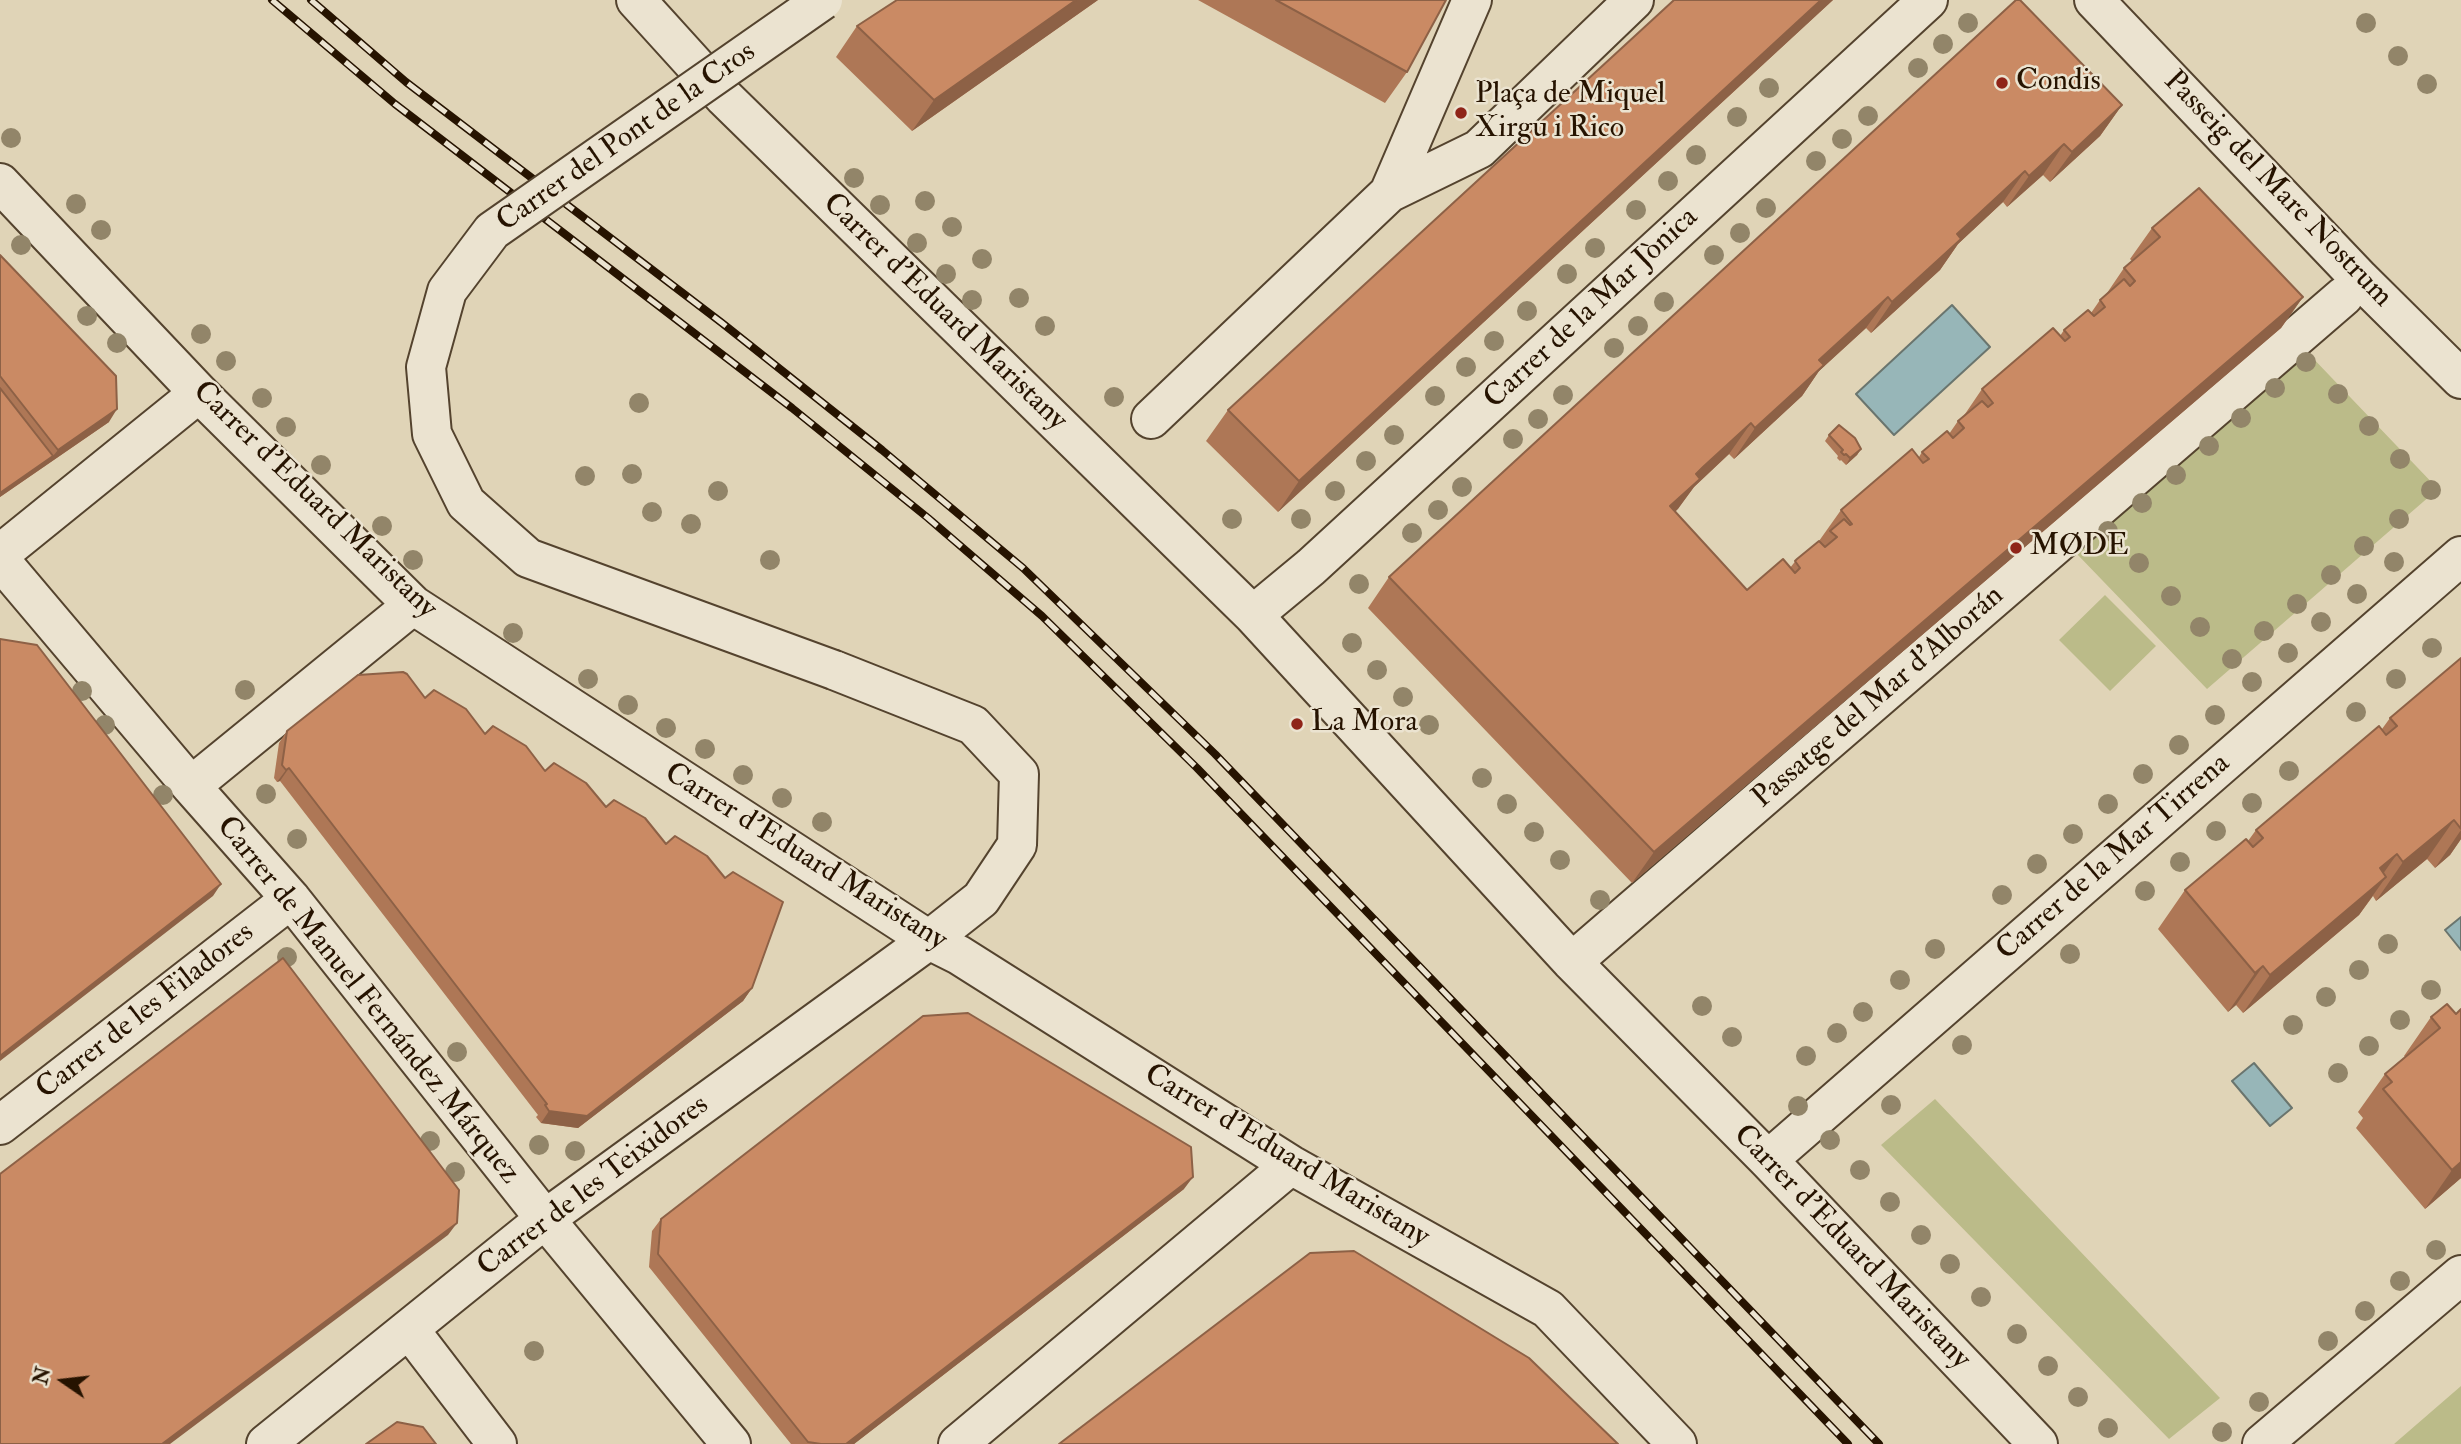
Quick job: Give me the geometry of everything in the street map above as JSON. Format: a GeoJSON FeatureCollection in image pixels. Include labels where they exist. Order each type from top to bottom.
{"type":"FeatureCollection","features":[{"type":"Feature","properties":{"kind":"street","name":"Carrer d'Eduard Maristany"},"geometry":{"type":"LineString","coordinates":[[636,0],[723,97],[1253,615],[1572,962],[1768,1160],[2038,1444]]}},
{"type":"Feature","properties":{"kind":"street","name":"Carrer del Pont de la Cros"},"geometry":{"type":"LineString","coordinates":[[823,0],[492,231],[446,291],[426,367],[432,435],[466,503],[528,558],[834,670],[973,725],[1019,774],[1017,845],[981,898],[929,940]]}},
{"type":"Feature","properties":{"kind":"street"},"geometry":{"type":"LineString","coordinates":[[1389,192],[1472,0]]}},
{"type":"Feature","properties":{"kind":"street"},"geometry":{"type":"LineString","coordinates":[[1151,419],[1389,192],[1479,149],[1634,0]]}},
{"type":"Feature","properties":{"kind":"street","name":"Carrer de la Mar Jònica"},"geometry":{"type":"LineString","coordinates":[[1253,615],[1311,567],[1928,0]]}},
{"type":"Feature","properties":{"kind":"street","name":"Passeig del Mare Nostrum"},"geometry":{"type":"LineString","coordinates":[[2094,0],[2360,279],[2461,379]]}},
{"type":"Feature","properties":{"kind":"street","name":"Carrer d'Eduard Maristany"},"geometry":{"type":"LineString","coordinates":[[0,183],[199,393],[413,605],[929,940],[959,955],[1291,1165],[1548,1309],[1678,1444]]}},
{"type":"Feature","properties":{"kind":"street","name":"Passatge del Mar d'Alborán"},"geometry":{"type":"LineString","coordinates":[[1572,962],[2344,296]]}},
{"type":"Feature","properties":{"kind":"street"},"geometry":{"type":"LineString","coordinates":[[0,554],[199,393]]}},
{"type":"Feature","properties":{"kind":"street","name":"Carrer de la Mar Tirrena"},"geometry":{"type":"LineString","coordinates":[[1768,1160],[2461,556]]}},
{"type":"Feature","properties":{"kind":"street","name":"Carrer de Manuel Fernández Márquez"},"geometry":{"type":"LineString","coordinates":[[0,560],[191,786],[291,899],[545,1219],[731,1444]]}},
{"type":"Feature","properties":{"kind":"street"},"geometry":{"type":"LineString","coordinates":[[191,786],[413,605]]}},
{"type":"Feature","properties":{"kind":"street","name":"Carrer de les Filadores"},"geometry":{"type":"LineString","coordinates":[[0,1125],[291,899]]}},
{"type":"Feature","properties":{"kind":"street","name":"Carrer de les Teixidores"},"geometry":{"type":"LineString","coordinates":[[266,1444],[545,1219],[929,940]]}},
{"type":"Feature","properties":{"kind":"street"},"geometry":{"type":"LineString","coordinates":[[958,1444],[1291,1165]]}},
{"type":"Feature","properties":{"kind":"street"},"geometry":{"type":"LineString","coordinates":[[2262,1444],[2461,1275]]}},
{"type":"Feature","properties":{"kind":"street"},"geometry":{"type":"LineString","coordinates":[[409,1329],[497,1444]]}},
{"type":"Feature","properties":{"kind":"green space"},"geometry":{"type":"Polygon","coordinates":[[[2308,353],[2438,489],[2207,689],[2076,553],[2308,353]]]}},
{"type":"Feature","properties":{"kind":"green space"},"geometry":{"type":"Polygon","coordinates":[[[2105,595],[2156,646],[2110,691],[2059,640],[2105,595]]]}},
{"type":"Feature","properties":{"kind":"green space"},"geometry":{"type":"Polygon","coordinates":[[[1935,1099],[2220,1398],[2169,1439],[1881,1145],[1935,1099]]]}},
{"type":"Feature","properties":{"kind":"green space"},"geometry":{"type":"Polygon","coordinates":[[[2461,1386],[2461,1444],[2394,1444],[2461,1386]]]}},
{"type":"Feature","properties":{"kind":"water"},"geometry":{"type":"Polygon","coordinates":[[[1952,305],[1990,347],[1894,435],[1856,394],[1952,305]]]}},
{"type":"Feature","properties":{"kind":"water"},"geometry":{"type":"Polygon","coordinates":[[[2461,917],[2461,950],[2445,930],[2461,917]]]}},
{"type":"Feature","properties":{"kind":"water"},"geometry":{"type":"Polygon","coordinates":[[[2254,1063],[2292,1108],[2270,1126],[2232,1081],[2254,1063]]]}},
{"type":"Feature","properties":{"kind":"building"},"geometry":{"type":"Polygon","coordinates":[[[897,0],[1076,0],[934,100],[857,26],[897,0]]]}},
{"type":"Feature","properties":{"kind":"building"},"geometry":{"type":"Polygon","coordinates":[[[1276,0],[1446,0],[1407,72],[1276,0]]]}},
{"type":"Feature","properties":{"kind":"building"},"geometry":{"type":"Polygon","coordinates":[[[1674,0],[1821,0],[1299,481],[1228,410],[1674,0]]]}},
{"type":"Feature","properties":{"kind":"building"},"geometry":{"type":"Polygon","coordinates":[[[2016,0],[2020,0],[2122,105],[2072,152],[2064,144],[2029,176],[2025,171],[1957,234],[1961,239],[1892,302],[1888,297],[1819,360],[1824,365],[1755,428],[1751,423],[1703,467],[1696,474],[1700,479],[1670,506],[1747,590],[1783,559],[1795,573],[1800,568],[1795,561],[1797,559],[1819,541],[1825,547],[1837,537],[1830,531],[1844,519],[1852,524],[1841,510],[1912,449],[1923,463],[1929,459],[1922,452],[1947,431],[1953,438],[1964,428],[1958,421],[1982,401],[1988,407],[1993,403],[1982,389],[2053,328],[2065,341],[2070,337],[2064,330],[2088,310],[2094,316],[2105,307],[2100,300],[2124,279],[2130,286],[2135,281],[2124,268],[2160,237],[2152,228],[2199,188],[2303,297],[1654,852],[1389,577],[2016,0]]]}},
{"type":"Feature","properties":{"kind":"building"},"geometry":{"type":"Polygon","coordinates":[[[0,255],[116,376],[117,409],[58,450],[0,376],[0,255]]]}},
{"type":"Feature","properties":{"kind":"building"},"geometry":{"type":"Polygon","coordinates":[[[0,388],[53,456],[0,493],[0,388]]]}},
{"type":"Feature","properties":{"kind":"building"},"geometry":{"type":"Polygon","coordinates":[[[1839,425],[1855,438],[1861,449],[1850,458],[1841,452],[1843,450],[1829,435],[1839,425]]]}},
{"type":"Feature","properties":{"kind":"building"},"geometry":{"type":"Polygon","coordinates":[[[0,639],[37,645],[221,884],[0,1056],[0,639]]]}},
{"type":"Feature","properties":{"kind":"building"},"geometry":{"type":"Polygon","coordinates":[[[2461,658],[2461,829],[2454,820],[2403,862],[2397,854],[2380,868],[2386,877],[2270,975],[2263,966],[2255,973],[2185,890],[2246,839],[2253,847],[2263,838],[2256,830],[2379,726],[2386,735],[2397,726],[2390,718],[2461,658]]]}},
{"type":"Feature","properties":{"kind":"building"},"geometry":{"type":"Polygon","coordinates":[[[403,672],[425,698],[434,690],[466,709],[485,734],[493,726],[526,746],[545,771],[554,763],[586,783],[606,807],[614,800],[645,818],[666,844],[675,836],[707,856],[725,878],[733,872],[783,902],[752,988],[587,1116],[549,1111],[545,1105],[547,1104],[289,768],[286,770],[282,765],[287,731],[358,675],[403,672]]]}},
{"type":"Feature","properties":{"kind":"building"},"geometry":{"type":"Polygon","coordinates":[[[283,958],[459,1190],[457,1223],[162,1444],[0,1444],[0,1174],[283,958]]]}},
{"type":"Feature","properties":{"kind":"building"},"geometry":{"type":"Polygon","coordinates":[[[2447,1004],[2456,1014],[2461,1009],[2461,1162],[2452,1170],[2383,1089],[2392,1082],[2385,1074],[2440,1028],[2431,1017],[2447,1004]]]}},
{"type":"Feature","properties":{"kind":"building"},"geometry":{"type":"Polygon","coordinates":[[[968,1013],[1191,1147],[1193,1177],[846,1444],[808,1442],[658,1254],[661,1219],[923,1016],[968,1013]]]}},
{"type":"Feature","properties":{"kind":"building"},"geometry":{"type":"Polygon","coordinates":[[[1354,1251],[1529,1358],[1618,1444],[1059,1444],[1310,1253],[1354,1251]]]}},
{"type":"Feature","properties":{"kind":"building"},"geometry":{"type":"Polygon","coordinates":[[[397,1422],[423,1427],[436,1444],[366,1444],[397,1422]]]}},
{"type":"Feature","properties":{"kind":"railway"},"geometry":{"type":"LineString","coordinates":[[272,0],[395,104],[792,408],[928,518],[1042,616],[1197,768],[1848,1444]]}},
{"type":"Feature","properties":{"kind":"railway"},"geometry":{"type":"LineString","coordinates":[[311,0],[406,82],[722,323],[882,450],[1023,568],[1215,754],[1879,1444]]}},
{"type":"Feature","properties":{"kind":"place","name":"Condis"},"geometry":{"type":"Point","coordinates":[2002,83]}},
{"type":"Feature","properties":{"kind":"place","name":"Plaça de Miquel Xirgu i Rico"},"geometry":{"type":"Point","coordinates":[1461,113]}},
{"type":"Feature","properties":{"kind":"place","name":"MØDE"},"geometry":{"type":"Point","coordinates":[2016,548]}},
{"type":"Feature","properties":{"kind":"place","name":"La Mora"},"geometry":{"type":"Point","coordinates":[1297,724]}}]}
